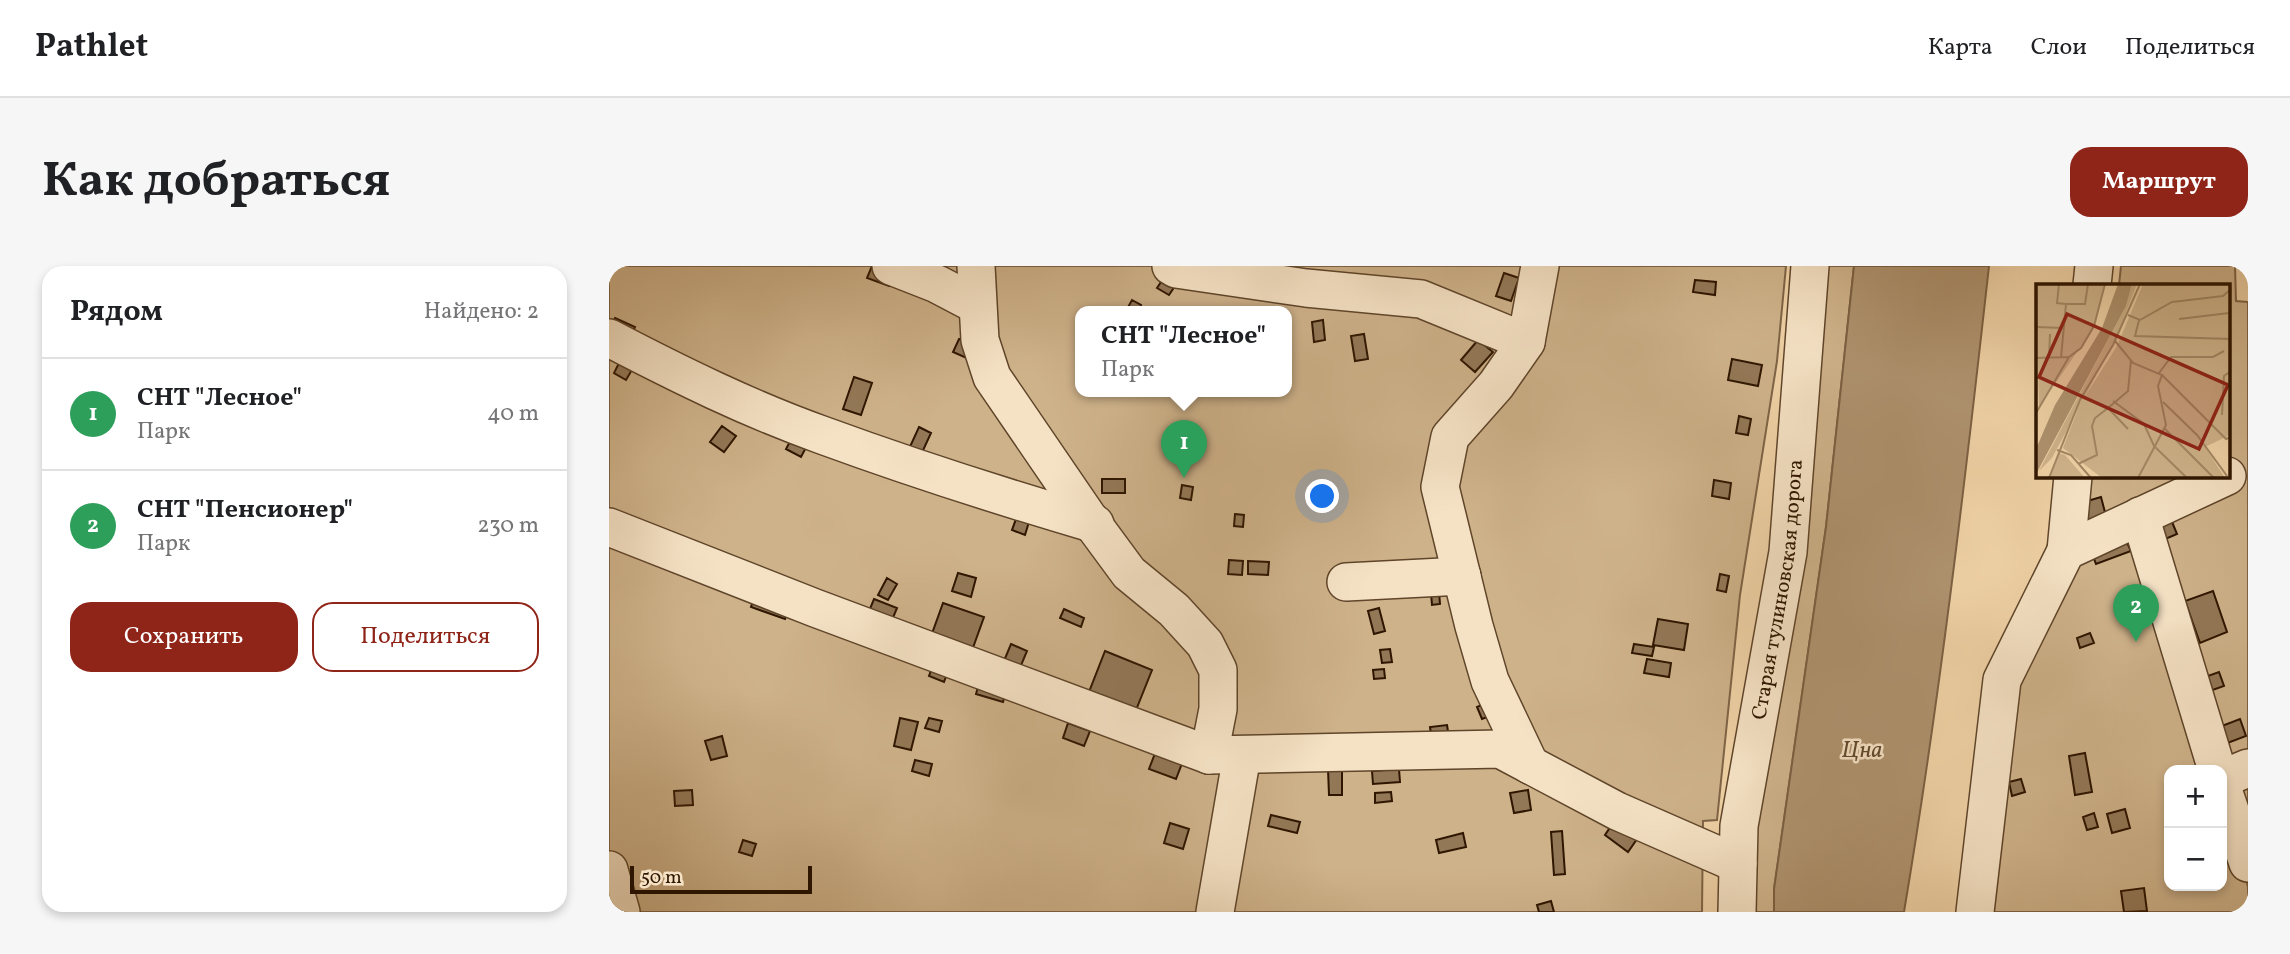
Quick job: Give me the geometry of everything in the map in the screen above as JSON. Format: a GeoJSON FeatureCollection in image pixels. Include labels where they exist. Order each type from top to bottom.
{"type":"FeatureCollection","features":[{"type":"Feature","properties":{"kind":"street"},"geometry":{"type":"LineString","coordinates":[[891,266],[937,284],[977,305]]}},
{"type":"Feature","properties":{"kind":"street"},"geometry":{"type":"LineString","coordinates":[[976,266],[980,340],[992,377],[1129,573],[1174,610],[1205,644],[1218,670],[1218,709],[1226,755],[1230,815],[1215,912]]}},
{"type":"Feature","properties":{"kind":"street"},"geometry":{"type":"LineString","coordinates":[[1171,266],[1176,269],[1306,288],[1422,299],[1525,342]]}},
{"type":"Feature","properties":{"kind":"street"},"geometry":{"type":"LineString","coordinates":[[1530,765],[1490,681],[1440,487],[1450,437],[1496,385],[1525,342],[1540,266]]}},
{"type":"Feature","properties":{"kind":"street","name":"Старая тулиновская дорога"},"geometry":{"type":"LineString","coordinates":[[1737,912],[1739,826],[1788,552],[1810,266]]}},
{"type":"Feature","properties":{"kind":"street"},"geometry":{"type":"LineString","coordinates":[[2092,284],[2094,266]]}},
{"type":"Feature","properties":{"kind":"street"},"geometry":{"type":"LineString","coordinates":[[609,338],[681,375],[820,435],[968,486],[1095,524]]}},
{"type":"Feature","properties":{"kind":"street"},"geometry":{"type":"LineString","coordinates":[[2066,551],[2140,516],[2238,476]]}},
{"type":"Feature","properties":{"kind":"street"},"geometry":{"type":"LineString","coordinates":[[1975,912],[2002,680],[2066,551],[2073,478]]}},
{"type":"Feature","properties":{"kind":"street"},"geometry":{"type":"LineString","coordinates":[[2140,516],[2215,765]]}},
{"type":"Feature","properties":{"kind":"street"},"geometry":{"type":"LineString","coordinates":[[609,527],[815,608],[1226,755],[1500,749],[1617,811],[1738,864]]}},
{"type":"Feature","properties":{"kind":"street"},"geometry":{"type":"LineString","coordinates":[[1346,582],[1462,576]]}},
{"type":"Feature","properties":{"kind":"street"},"geometry":{"type":"LineString","coordinates":[[2227,777],[2248,768]]}},
{"type":"Feature","properties":{"kind":"street"},"geometry":{"type":"LineString","coordinates":[[2227,802],[2248,863]]}},
{"type":"Feature","properties":{"kind":"street"},"geometry":{"type":"LineString","coordinates":[[609,870],[621,912]]}},
{"type":"Feature","properties":{"kind":"shaded area"},"geometry":{"type":"Polygon","coordinates":[[[609,266],[1786,266],[1777,361],[1740,595],[1717,820],[1703,821],[1702,912],[609,912],[609,266]]]}},
{"type":"Feature","properties":{"kind":"shaded area"},"geometry":{"type":"Polygon","coordinates":[[[1812,266],[1854,266],[1826,527],[1774,889],[1774,912],[1739,912],[1812,266]]]}},
{"type":"Feature","properties":{"kind":"shaded area"},"geometry":{"type":"Polygon","coordinates":[[[2121,266],[2235,266],[2236,301],[2248,302],[2248,834],[2227,782],[2227,765],[2164,765],[2164,891],[2227,891],[2227,818],[2248,887],[2248,912],[1979,912],[2001,713],[2080,478],[2231,478],[2231,284],[2119,284],[2121,266]]]}},
{"type":"Feature","properties":{"kind":"water","name":"Цна"},"geometry":{"type":"Polygon","coordinates":[[[1854,266],[1989,266],[1961,509],[1929,751],[1904,912],[1774,912],[1774,889],[1826,527],[1854,266]]]}},
{"type":"Feature","properties":{"kind":"building"},"geometry":{"type":"Polygon","coordinates":[[[872,266],[893,273],[889,286],[867,278],[872,266]]]}},
{"type":"Feature","properties":{"kind":"building"},"geometry":{"type":"Polygon","coordinates":[[[1167,273],[1179,280],[1169,295],[1157,288],[1167,273]]]}},
{"type":"Feature","properties":{"kind":"building"},"geometry":{"type":"Polygon","coordinates":[[[1504,273],[1519,278],[1511,301],[1496,296],[1504,273]]]}},
{"type":"Feature","properties":{"kind":"building"},"geometry":{"type":"Polygon","coordinates":[[[1695,280],[1716,282],[1715,295],[1693,292],[1695,280]]]}},
{"type":"Feature","properties":{"kind":"building"},"geometry":{"type":"Polygon","coordinates":[[[1132,300],[1141,305],[1141,306],[1129,306],[1132,300]]]}},
{"type":"Feature","properties":{"kind":"building"},"geometry":{"type":"Polygon","coordinates":[[[615,318],[635,327],[630,338],[610,329],[615,318]]]}},
{"type":"Feature","properties":{"kind":"building"},"geometry":{"type":"Polygon","coordinates":[[[1323,320],[1325,340],[1314,342],[1312,322],[1323,320]]]}},
{"type":"Feature","properties":{"kind":"building"},"geometry":{"type":"Polygon","coordinates":[[[1364,334],[1368,359],[1355,361],[1351,336],[1364,334]]]}},
{"type":"Feature","properties":{"kind":"building"},"geometry":{"type":"Polygon","coordinates":[[[959,339],[976,346],[971,360],[953,352],[959,339]]]}},
{"type":"Feature","properties":{"kind":"building"},"geometry":{"type":"Polygon","coordinates":[[[1478,340],[1493,352],[1475,372],[1461,360],[1478,340]]]}},
{"type":"Feature","properties":{"kind":"building"},"geometry":{"type":"Polygon","coordinates":[[[1732,359],[1762,365],[1758,386],[1728,380],[1732,359]]]}},
{"type":"Feature","properties":{"kind":"building"},"geometry":{"type":"Polygon","coordinates":[[[620,361],[633,368],[626,380],[614,373],[620,361]]]}},
{"type":"Feature","properties":{"kind":"building"},"geometry":{"type":"Polygon","coordinates":[[[854,377],[872,383],[861,415],[843,409],[854,377]]]}},
{"type":"Feature","properties":{"kind":"building"},"geometry":{"type":"Polygon","coordinates":[[[1739,416],[1751,419],[1748,435],[1736,433],[1739,416]]]}},
{"type":"Feature","properties":{"kind":"building"},"geometry":{"type":"Polygon","coordinates":[[[722,426],[736,436],[724,452],[710,442],[722,426]]]}},
{"type":"Feature","properties":{"kind":"building"},"geometry":{"type":"Polygon","coordinates":[[[919,427],[931,433],[920,457],[908,451],[919,427]]]}},
{"type":"Feature","properties":{"kind":"building"},"geometry":{"type":"Polygon","coordinates":[[[795,432],[810,440],[801,457],[786,449],[795,432]]]}},
{"type":"Feature","properties":{"kind":"building"},"geometry":{"type":"Polygon","coordinates":[[[1102,479],[1125,479],[1125,493],[1102,493],[1102,479]]]}},
{"type":"Feature","properties":{"kind":"building"},"geometry":{"type":"Polygon","coordinates":[[[1714,480],[1731,483],[1729,499],[1712,496],[1714,480]]]}},
{"type":"Feature","properties":{"kind":"building"},"geometry":{"type":"Polygon","coordinates":[[[1182,485],[1193,487],[1191,500],[1180,498],[1182,485]]]}},
{"type":"Feature","properties":{"kind":"building"},"geometry":{"type":"Polygon","coordinates":[[[2101,497],[2107,520],[2089,524],[2084,502],[2101,497]]]}},
{"type":"Feature","properties":{"kind":"building"},"geometry":{"type":"Polygon","coordinates":[[[1020,508],[1032,512],[1025,535],[1012,530],[1020,508]]]}},
{"type":"Feature","properties":{"kind":"building"},"geometry":{"type":"Polygon","coordinates":[[[1235,514],[1244,515],[1243,527],[1234,526],[1235,514]]]}},
{"type":"Feature","properties":{"kind":"building"},"geometry":{"type":"Polygon","coordinates":[[[2170,517],[2177,534],[2163,540],[2155,523],[2170,517]]]}},
{"type":"Feature","properties":{"kind":"building"},"geometry":{"type":"Polygon","coordinates":[[[2125,538],[2131,551],[2096,564],[2091,551],[2125,538]]]}},
{"type":"Feature","properties":{"kind":"building"},"geometry":{"type":"Polygon","coordinates":[[[1229,560],[1243,561],[1242,575],[1228,574],[1229,560]]]}},
{"type":"Feature","properties":{"kind":"building"},"geometry":{"type":"Polygon","coordinates":[[[1248,561],[1269,562],[1268,575],[1248,574],[1248,561]]]}},
{"type":"Feature","properties":{"kind":"building"},"geometry":{"type":"Polygon","coordinates":[[[958,573],[976,578],[971,597],[952,591],[958,573]]]}},
{"type":"Feature","properties":{"kind":"building"},"geometry":{"type":"Polygon","coordinates":[[[1720,574],[1729,576],[1726,592],[1717,590],[1720,574]]]}},
{"type":"Feature","properties":{"kind":"building"},"geometry":{"type":"Polygon","coordinates":[[[887,578],[897,584],[888,600],[878,595],[887,578]]]}},
{"type":"Feature","properties":{"kind":"building"},"geometry":{"type":"Polygon","coordinates":[[[2213,591],[2227,632],[2200,643],[2185,601],[2213,591]]]}},
{"type":"Feature","properties":{"kind":"building"},"geometry":{"type":"Polygon","coordinates":[[[1439,592],[1440,604],[1432,605],[1431,593],[1439,592]]]}},
{"type":"Feature","properties":{"kind":"building"},"geometry":{"type":"Polygon","coordinates":[[[756,593],[790,605],[785,619],[751,607],[756,593]]]}},
{"type":"Feature","properties":{"kind":"building"},"geometry":{"type":"Polygon","coordinates":[[[874,599],[897,608],[890,625],[867,616],[874,599]]]}},
{"type":"Feature","properties":{"kind":"building"},"geometry":{"type":"Polygon","coordinates":[[[943,603],[984,617],[970,656],[929,642],[943,603]]]}},
{"type":"Feature","properties":{"kind":"building"},"geometry":{"type":"Polygon","coordinates":[[[1379,608],[1385,631],[1374,634],[1368,611],[1379,608]]]}},
{"type":"Feature","properties":{"kind":"building"},"geometry":{"type":"Polygon","coordinates":[[[1064,609],[1084,618],[1081,627],[1060,618],[1064,609]]]}},
{"type":"Feature","properties":{"kind":"building"},"geometry":{"type":"Polygon","coordinates":[[[1658,619],[1688,624],[1684,650],[1653,645],[1658,619]]]}},
{"type":"Feature","properties":{"kind":"building"},"geometry":{"type":"Polygon","coordinates":[[[2090,633],[2094,643],[2080,648],[2077,638],[2090,633]]]}},
{"type":"Feature","properties":{"kind":"building"},"geometry":{"type":"Polygon","coordinates":[[[1011,644],[1027,651],[1017,675],[1001,668],[1011,644]]]}},
{"type":"Feature","properties":{"kind":"building"},"geometry":{"type":"Polygon","coordinates":[[[1634,644],[1654,647],[1652,656],[1632,653],[1634,644]]]}},
{"type":"Feature","properties":{"kind":"building"},"geometry":{"type":"Polygon","coordinates":[[[1390,649],[1392,662],[1382,663],[1380,650],[1390,649]]]}},
{"type":"Feature","properties":{"kind":"building"},"geometry":{"type":"Polygon","coordinates":[[[1105,651],[1152,670],[1136,710],[1089,692],[1105,651]]]}},
{"type":"Feature","properties":{"kind":"building"},"geometry":{"type":"Polygon","coordinates":[[[936,657],[951,663],[944,682],[929,676],[936,657]]]}},
{"type":"Feature","properties":{"kind":"building"},"geometry":{"type":"Polygon","coordinates":[[[1647,659],[1671,663],[1669,677],[1644,673],[1647,659]]]}},
{"type":"Feature","properties":{"kind":"building"},"geometry":{"type":"Polygon","coordinates":[[[1384,669],[1385,678],[1374,679],[1373,670],[1384,669]]]}},
{"type":"Feature","properties":{"kind":"building"},"geometry":{"type":"Polygon","coordinates":[[[2219,672],[2224,686],[2207,692],[2202,678],[2219,672]]]}},
{"type":"Feature","properties":{"kind":"building"},"geometry":{"type":"Polygon","coordinates":[[[980,680],[1007,688],[1003,702],[976,694],[980,680]]]}},
{"type":"Feature","properties":{"kind":"building"},"geometry":{"type":"Polygon","coordinates":[[[1488,702],[1493,715],[1482,719],[1477,707],[1488,702]]]}},
{"type":"Feature","properties":{"kind":"building"},"geometry":{"type":"Polygon","coordinates":[[[900,718],[918,722],[911,750],[894,746],[900,718]]]}},
{"type":"Feature","properties":{"kind":"building"},"geometry":{"type":"Polygon","coordinates":[[[929,718],[942,721],[939,732],[925,728],[929,718]]]}},
{"type":"Feature","properties":{"kind":"building"},"geometry":{"type":"Polygon","coordinates":[[[2240,719],[2246,736],[2225,744],[2219,727],[2240,719]]]}},
{"type":"Feature","properties":{"kind":"building"},"geometry":{"type":"Polygon","coordinates":[[[1068,723],[1090,731],[1084,746],[1063,738],[1068,723]]]}},
{"type":"Feature","properties":{"kind":"building"},"geometry":{"type":"Polygon","coordinates":[[[1447,725],[1449,738],[1432,741],[1430,727],[1447,725]]]}},
{"type":"Feature","properties":{"kind":"building"},"geometry":{"type":"Polygon","coordinates":[[[722,736],[727,756],[711,760],[705,741],[722,736]]]}},
{"type":"Feature","properties":{"kind":"building"},"geometry":{"type":"Polygon","coordinates":[[[1159,743],[1186,753],[1176,779],[1149,769],[1159,743]]]}},
{"type":"Feature","properties":{"kind":"building"},"geometry":{"type":"Polygon","coordinates":[[[2085,753],[2092,792],[2075,795],[2069,756],[2085,753]]]}},
{"type":"Feature","properties":{"kind":"building"},"geometry":{"type":"Polygon","coordinates":[[[915,760],[932,764],[929,776],[912,771],[915,760]]]}},
{"type":"Feature","properties":{"kind":"building"},"geometry":{"type":"Polygon","coordinates":[[[1328,769],[1342,769],[1342,795],[1329,795],[1328,769]]]}},
{"type":"Feature","properties":{"kind":"building"},"geometry":{"type":"Polygon","coordinates":[[[1399,769],[1400,782],[1373,784],[1372,771],[1399,769]]]}},
{"type":"Feature","properties":{"kind":"building"},"geometry":{"type":"Polygon","coordinates":[[[2021,779],[2025,792],[2012,796],[2009,782],[2021,779]]]}},
{"type":"Feature","properties":{"kind":"building"},"geometry":{"type":"Polygon","coordinates":[[[692,790],[693,805],[675,806],[674,791],[692,790]]]}},
{"type":"Feature","properties":{"kind":"building"},"geometry":{"type":"Polygon","coordinates":[[[1528,790],[1531,810],[1514,813],[1510,793],[1528,790]]]}},
{"type":"Feature","properties":{"kind":"building"},"geometry":{"type":"Polygon","coordinates":[[[1391,792],[1392,801],[1375,803],[1375,793],[1391,792]]]}},
{"type":"Feature","properties":{"kind":"building"},"geometry":{"type":"Polygon","coordinates":[[[2125,809],[2130,828],[2112,833],[2107,814],[2125,809]]]}},
{"type":"Feature","properties":{"kind":"building"},"geometry":{"type":"Polygon","coordinates":[[[2094,813],[2098,827],[2087,830],[2083,817],[2094,813]]]}},
{"type":"Feature","properties":{"kind":"building"},"geometry":{"type":"Polygon","coordinates":[[[1271,815],[1300,822],[1297,833],[1268,826],[1271,815]]]}},
{"type":"Feature","properties":{"kind":"building"},"geometry":{"type":"Polygon","coordinates":[[[1170,823],[1189,829],[1183,849],[1164,843],[1170,823]]]}},
{"type":"Feature","properties":{"kind":"building"},"geometry":{"type":"Polygon","coordinates":[[[1613,823],[1637,839],[1628,852],[1605,835],[1613,823]]]}},
{"type":"Feature","properties":{"kind":"building"},"geometry":{"type":"Polygon","coordinates":[[[1562,831],[1565,874],[1554,875],[1551,832],[1562,831]]]}},
{"type":"Feature","properties":{"kind":"building"},"geometry":{"type":"Polygon","coordinates":[[[1463,833],[1466,847],[1439,853],[1436,840],[1463,833]]]}},
{"type":"Feature","properties":{"kind":"building"},"geometry":{"type":"Polygon","coordinates":[[[743,840],[756,844],[752,856],[739,852],[743,840]]]}},
{"type":"Feature","properties":{"kind":"building"},"geometry":{"type":"Polygon","coordinates":[[[2144,888],[2147,911],[2124,912],[2121,891],[2144,888]]]}},
{"type":"Feature","properties":{"kind":"building"},"geometry":{"type":"Polygon","coordinates":[[[1551,901],[1554,912],[1539,912],[1537,905],[1551,901]]]}},
{"type":"Feature","properties":{"kind":"place","name":"СНТ \"Лесное\""},"geometry":{"type":"Point","coordinates":[1184,478]}},
{"type":"Feature","properties":{"kind":"place","name":"СНТ \"Пенсионер\""},"geometry":{"type":"Point","coordinates":[2136,642]}}]}
